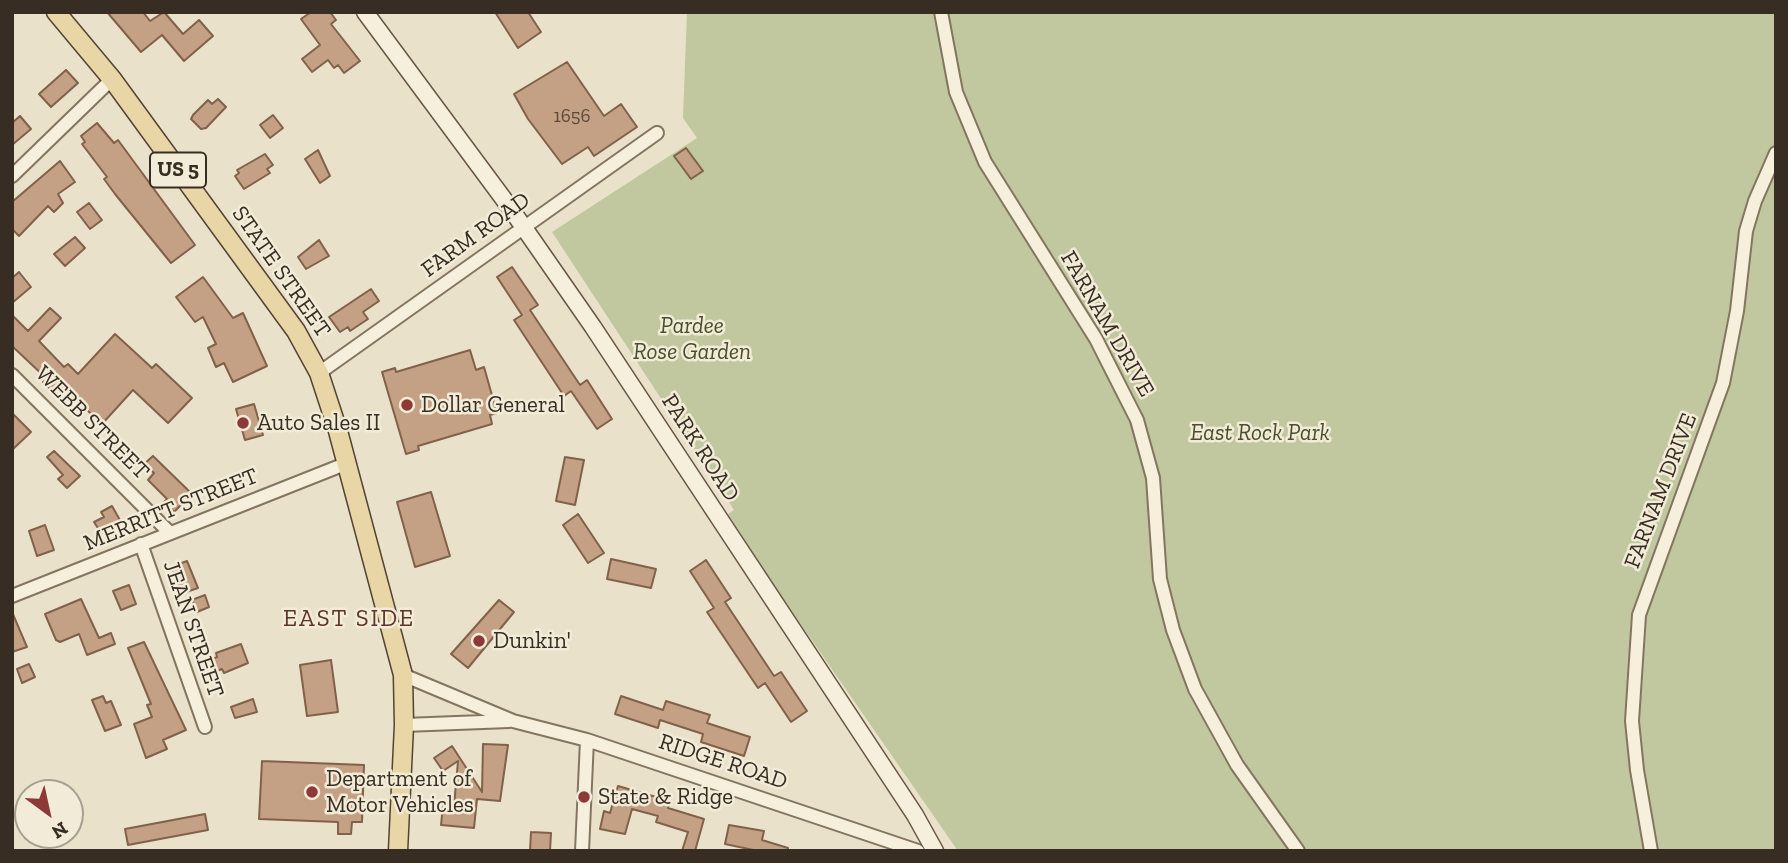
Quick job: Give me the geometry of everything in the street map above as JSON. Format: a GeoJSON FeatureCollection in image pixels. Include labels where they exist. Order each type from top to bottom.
{"type":"FeatureCollection","features":[{"type":"Feature","properties":{"kind":"main road","name":"STATE STREET"},"geometry":{"type":"LineString","coordinates":[[57,12],[112,79],[296,331],[319,373],[403,675],[404,725],[398,851]]}},
{"type":"Feature","properties":{"kind":"main road","name":"PARK ROAD"},"geometry":{"type":"LineString","coordinates":[[365,12],[523,226],[915,815],[935,851]]}},
{"type":"Feature","properties":{"kind":"street","name":"FARNAM DRIVE"},"geometry":{"type":"LineString","coordinates":[[941,12],[956,92],[985,162],[1011,209],[1096,339],[1138,421],[1153,478],[1160,579],[1173,630],[1195,689],[1230,755],[1298,851]]}},
{"type":"Feature","properties":{"kind":"street"},"geometry":{"type":"LineString","coordinates":[[12,176],[112,79]]}},
{"type":"Feature","properties":{"kind":"street","name":"FARM ROAD"},"geometry":{"type":"LineString","coordinates":[[319,373],[657,133]]}},
{"type":"Feature","properties":{"kind":"street","name":"FARNAM DRIVE"},"geometry":{"type":"LineString","coordinates":[[1651,851],[1632,721],[1639,615],[1723,383],[1737,311],[1746,231],[1755,201],[1776,153]]}},
{"type":"Feature","properties":{"kind":"street","name":"WEBB STREET"},"geometry":{"type":"LineString","coordinates":[[12,375],[170,533]]}},
{"type":"Feature","properties":{"kind":"street","name":"MERRITT STREET"},"geometry":{"type":"LineString","coordinates":[[12,596],[345,464]]}},
{"type":"Feature","properties":{"kind":"street","name":"JEAN STREET"},"geometry":{"type":"LineString","coordinates":[[141,544],[205,727]]}},
{"type":"Feature","properties":{"kind":"street","name":"RIDGE ROAD"},"geometry":{"type":"LineString","coordinates":[[403,675],[513,721],[587,740],[918,851]]}},
{"type":"Feature","properties":{"kind":"street","name":"RIDGE ROAD"},"geometry":{"type":"LineString","coordinates":[[404,725],[513,721]]}},
{"type":"Feature","properties":{"kind":"street"},"geometry":{"type":"LineString","coordinates":[[582,851],[587,740]]}},
{"type":"Feature","properties":{"kind":"green space","name":"East Rock Park"},"geometry":{"type":"Polygon","coordinates":[[[687,12],[1776,12],[1776,851],[958,851],[777,590],[728,514],[734,510],[552,232],[697,138],[683,118],[687,12]]]}},
{"type":"Feature","properties":{"kind":"building"},"geometry":{"type":"Polygon","coordinates":[[[107,12],[143,12],[150,21],[164,12],[183,34],[199,20],[213,36],[184,61],[162,35],[141,52],[107,12]]]}},
{"type":"Feature","properties":{"kind":"building"},"geometry":{"type":"Polygon","coordinates":[[[311,12],[330,12],[336,20],[331,24],[360,61],[344,73],[338,65],[334,68],[328,60],[312,72],[302,59],[320,45],[301,19],[311,12]]]}},
{"type":"Feature","properties":{"kind":"building"},"geometry":{"type":"Polygon","coordinates":[[[495,12],[528,12],[541,32],[518,48],[495,12]]]}},
{"type":"Feature","properties":{"kind":"building"},"geometry":{"type":"Polygon","coordinates":[[[567,62],[604,116],[621,104],[637,127],[594,156],[588,147],[562,164],[528,119],[514,94],[567,62]]]}},
{"type":"Feature","properties":{"kind":"building"},"geometry":{"type":"Polygon","coordinates":[[[66,70],[78,83],[51,107],[39,94],[66,70]]]}},
{"type":"Feature","properties":{"kind":"building"},"geometry":{"type":"Polygon","coordinates":[[[218,99],[226,107],[206,128],[201,129],[191,119],[193,115],[208,100],[212,104],[218,99]]]}},
{"type":"Feature","properties":{"kind":"building"},"geometry":{"type":"Polygon","coordinates":[[[273,115],[283,128],[270,138],[260,125],[273,115]]]}},
{"type":"Feature","properties":{"kind":"building"},"geometry":{"type":"Polygon","coordinates":[[[20,116],[31,129],[12,145],[12,123],[20,116]]]}},
{"type":"Feature","properties":{"kind":"building"},"geometry":{"type":"Polygon","coordinates":[[[97,123],[114,143],[118,140],[195,245],[171,263],[115,194],[104,179],[107,177],[82,144],[85,142],[81,136],[97,123]]]}},
{"type":"Feature","properties":{"kind":"building"},"geometry":{"type":"Polygon","coordinates":[[[686,148],[703,171],[691,179],[674,156],[686,148]]]}},
{"type":"Feature","properties":{"kind":"building"},"geometry":{"type":"Polygon","coordinates":[[[318,150],[330,176],[320,183],[305,159],[318,150]]]}},
{"type":"Feature","properties":{"kind":"building"},"geometry":{"type":"Polygon","coordinates":[[[265,154],[273,165],[267,169],[270,173],[244,189],[235,176],[239,173],[237,170],[265,154]]]}},
{"type":"Feature","properties":{"kind":"building"},"geometry":{"type":"Polygon","coordinates":[[[60,161],[75,182],[58,194],[63,203],[54,212],[48,206],[19,236],[12,229],[12,202],[60,161]]]}},
{"type":"Feature","properties":{"kind":"building"},"geometry":{"type":"Polygon","coordinates":[[[89,203],[102,220],[90,229],[77,212],[89,203]]]}},
{"type":"Feature","properties":{"kind":"building"},"geometry":{"type":"Polygon","coordinates":[[[75,237],[85,248],[65,266],[54,254],[75,237]]]}},
{"type":"Feature","properties":{"kind":"building"},"geometry":{"type":"Polygon","coordinates":[[[319,240],[329,256],[306,269],[298,257],[319,240]]]}},
{"type":"Feature","properties":{"kind":"building"},"geometry":{"type":"Polygon","coordinates":[[[512,267],[538,305],[530,310],[580,385],[587,380],[612,419],[597,429],[571,391],[564,396],[514,320],[522,315],[497,277],[512,267]]]}},
{"type":"Feature","properties":{"kind":"building"},"geometry":{"type":"Polygon","coordinates":[[[19,272],[31,287],[12,303],[12,278],[19,272]]]}},
{"type":"Feature","properties":{"kind":"building"},"geometry":{"type":"Polygon","coordinates":[[[203,277],[233,318],[243,313],[267,366],[233,382],[224,363],[216,367],[208,348],[216,344],[203,317],[195,322],[176,297],[203,277]]]}},
{"type":"Feature","properties":{"kind":"building"},"geometry":{"type":"Polygon","coordinates":[[[371,289],[379,301],[363,312],[368,319],[350,331],[348,327],[340,332],[329,317],[371,289]]]}},
{"type":"Feature","properties":{"kind":"building"},"geometry":{"type":"Polygon","coordinates":[[[50,308],[61,318],[39,341],[64,367],[68,364],[78,374],[115,334],[152,368],[156,364],[192,398],[168,423],[133,390],[102,424],[61,386],[54,393],[43,382],[47,379],[12,346],[12,315],[28,331],[50,308]]]}},
{"type":"Feature","properties":{"kind":"building"},"geometry":{"type":"Polygon","coordinates":[[[470,350],[476,370],[484,367],[497,413],[490,415],[492,424],[418,446],[419,450],[406,454],[382,372],[395,368],[396,372],[470,350]]]}},
{"type":"Feature","properties":{"kind":"building"},"geometry":{"type":"Polygon","coordinates":[[[254,404],[263,435],[245,440],[236,409],[254,404]]]}},
{"type":"Feature","properties":{"kind":"building"},"geometry":{"type":"Polygon","coordinates":[[[12,413],[31,432],[12,450],[12,413]]]}},
{"type":"Feature","properties":{"kind":"building"},"geometry":{"type":"Polygon","coordinates":[[[54,451],[80,476],[67,488],[58,479],[63,475],[47,457],[54,451]]]}},
{"type":"Feature","properties":{"kind":"building"},"geometry":{"type":"Polygon","coordinates":[[[153,456],[192,494],[174,512],[164,502],[167,499],[148,480],[154,473],[144,464],[153,456]]]}},
{"type":"Feature","properties":{"kind":"building"},"geometry":{"type":"Polygon","coordinates":[[[565,457],[584,460],[575,505],[556,501],[565,457]]]}},
{"type":"Feature","properties":{"kind":"building"},"geometry":{"type":"Polygon","coordinates":[[[431,492],[450,556],[415,567],[397,502],[431,492]]]}},
{"type":"Feature","properties":{"kind":"building"},"geometry":{"type":"Polygon","coordinates":[[[112,506],[121,522],[101,533],[94,522],[104,517],[101,512],[112,506]]]}},
{"type":"Feature","properties":{"kind":"building"},"geometry":{"type":"Polygon","coordinates":[[[578,514],[604,553],[588,563],[563,525],[578,514]]]}},
{"type":"Feature","properties":{"kind":"building"},"geometry":{"type":"Polygon","coordinates":[[[45,525],[54,550],[37,556],[29,531],[45,525]]]}},
{"type":"Feature","properties":{"kind":"building"},"geometry":{"type":"Polygon","coordinates":[[[611,559],[656,569],[651,588],[607,579],[611,559]]]}},
{"type":"Feature","properties":{"kind":"building"},"geometry":{"type":"Polygon","coordinates":[[[706,560],[731,598],[725,602],[774,676],[781,672],[807,711],[791,722],[765,683],[758,688],[707,612],[714,608],[690,571],[706,560]]]}},
{"type":"Feature","properties":{"kind":"building"},"geometry":{"type":"Polygon","coordinates":[[[187,561],[198,588],[180,594],[171,567],[187,561]]]}},
{"type":"Feature","properties":{"kind":"building"},"geometry":{"type":"Polygon","coordinates":[[[129,585],[136,604],[121,610],[113,591],[129,585]]]}},
{"type":"Feature","properties":{"kind":"building"},"geometry":{"type":"Polygon","coordinates":[[[205,595],[209,607],[197,612],[192,600],[205,595]]]}},
{"type":"Feature","properties":{"kind":"building"},"geometry":{"type":"Polygon","coordinates":[[[81,599],[99,638],[111,633],[115,644],[87,655],[79,634],[60,642],[56,640],[45,614],[81,599]]]}},
{"type":"Feature","properties":{"kind":"building"},"geometry":{"type":"Polygon","coordinates":[[[499,600],[514,612],[468,668],[451,654],[499,600]]]}},
{"type":"Feature","properties":{"kind":"building"},"geometry":{"type":"Polygon","coordinates":[[[12,612],[27,647],[12,652],[12,612]]]}},
{"type":"Feature","properties":{"kind":"building"},"geometry":{"type":"Polygon","coordinates":[[[144,642],[186,730],[163,740],[167,749],[146,758],[134,724],[152,717],[147,705],[151,704],[128,648],[144,642]]]}},
{"type":"Feature","properties":{"kind":"building"},"geometry":{"type":"Polygon","coordinates":[[[241,644],[248,663],[224,673],[222,669],[217,671],[212,659],[217,657],[216,653],[241,644]]]}},
{"type":"Feature","properties":{"kind":"building"},"geometry":{"type":"Polygon","coordinates":[[[331,660],[338,712],[307,716],[300,665],[331,660]]]}},
{"type":"Feature","properties":{"kind":"building"},"geometry":{"type":"Polygon","coordinates":[[[29,664],[35,677],[22,683],[17,669],[29,664]]]}},
{"type":"Feature","properties":{"kind":"building"},"geometry":{"type":"Polygon","coordinates":[[[103,696],[106,703],[111,701],[121,725],[105,731],[92,700],[103,696]]]}},
{"type":"Feature","properties":{"kind":"building"},"geometry":{"type":"Polygon","coordinates":[[[621,696],[663,710],[666,701],[710,715],[707,723],[750,737],[744,756],[701,742],[703,734],[660,720],[658,728],[615,714],[621,696]]]}},
{"type":"Feature","properties":{"kind":"building"},"geometry":{"type":"Polygon","coordinates":[[[253,699],[257,712],[235,718],[231,707],[253,699]]]}},
{"type":"Feature","properties":{"kind":"building"},"geometry":{"type":"Polygon","coordinates":[[[483,744],[508,745],[500,801],[477,799],[474,828],[441,825],[443,805],[454,806],[458,761],[443,771],[434,758],[452,746],[482,792],[483,744]]]}},
{"type":"Feature","properties":{"kind":"building","name":"Department of Motor Vehicles"},"geometry":{"type":"Polygon","coordinates":[[[262,761],[364,765],[362,822],[352,822],[351,834],[338,834],[338,822],[259,819],[262,761]]]}},
{"type":"Feature","properties":{"kind":"building"},"geometry":{"type":"Polygon","coordinates":[[[618,786],[670,801],[668,808],[704,819],[695,851],[682,851],[688,832],[656,822],[658,816],[632,809],[625,834],[600,829],[604,811],[610,813],[618,786]]]}},
{"type":"Feature","properties":{"kind":"building"},"geometry":{"type":"Polygon","coordinates":[[[205,814],[208,830],[128,845],[125,829],[205,814]]]}},
{"type":"Feature","properties":{"kind":"building"},"geometry":{"type":"Polygon","coordinates":[[[729,825],[764,831],[762,840],[788,848],[788,851],[758,851],[725,844],[729,825]]]}},
{"type":"Feature","properties":{"kind":"building"},"geometry":{"type":"Polygon","coordinates":[[[531,832],[551,833],[550,851],[530,851],[531,832]]]}},
{"type":"Feature","properties":{"kind":"place","name":"Dollar General"},"geometry":{"type":"Point","coordinates":[407,405]}},
{"type":"Feature","properties":{"kind":"place","name":"Auto Sales II"},"geometry":{"type":"Point","coordinates":[243,423]}},
{"type":"Feature","properties":{"kind":"place","name":"Dunkin'"},"geometry":{"type":"Point","coordinates":[479,641]}},
{"type":"Feature","properties":{"kind":"place","name":"Department of Motor Vehicles"},"geometry":{"type":"Point","coordinates":[312,792]}},
{"type":"Feature","properties":{"kind":"place","name":"State & Ridge"},"geometry":{"type":"Point","coordinates":[584,797]}},
{"type":"Feature","properties":{"kind":"district","name":"EAST SIDE"},"geometry":{"type":"Point","coordinates":[349,619]}},
{"type":"Feature","properties":{"kind":"park label","name":"Pardee Rose Garden"},"geometry":{"type":"Point","coordinates":[692,339]}}]}
